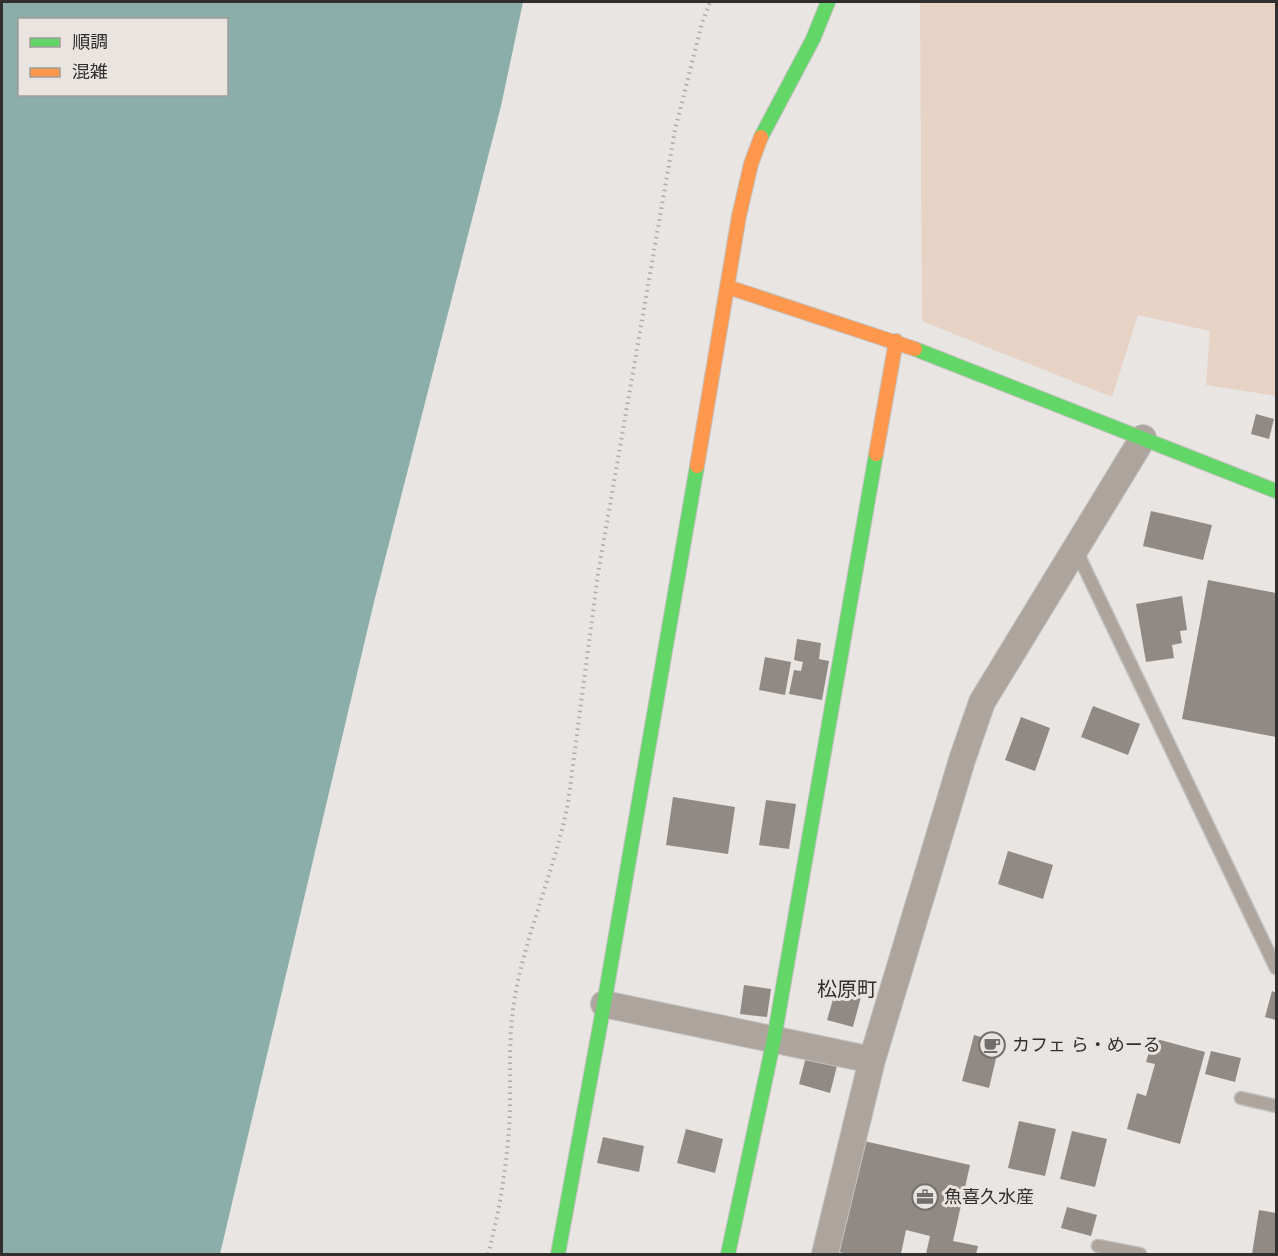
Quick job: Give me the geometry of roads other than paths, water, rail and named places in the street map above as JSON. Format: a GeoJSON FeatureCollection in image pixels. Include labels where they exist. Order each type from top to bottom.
{"type":"FeatureCollection","features":[{"type":"Feature","properties":{"kind":"street"},"geometry":{"type":"LineString","coordinates":[[558,1254],[604,1004],[738,221],[757,148],[806,56],[828,2]]}},
{"type":"Feature","properties":{"kind":"street"},"geometry":{"type":"LineString","coordinates":[[728,287],[896,341],[1276,491]]}},
{"type":"Feature","properties":{"kind":"street"},"geometry":{"type":"LineString","coordinates":[[728,1254],[774,1039],[896,341]]}},
{"type":"Feature","properties":{"kind":"street"},"geometry":{"type":"LineString","coordinates":[[825,1254],[872,1060],[982,702],[1143,438]]}},
{"type":"Feature","properties":{"kind":"street"},"geometry":{"type":"LineString","coordinates":[[604,1004],[872,1060]]}},
{"type":"Feature","properties":{"kind":"lane"},"geometry":{"type":"LineString","coordinates":[[1076,549],[1276,968]]}},
{"type":"Feature","properties":{"kind":"lane"},"geometry":{"type":"LineString","coordinates":[[1241,1098],[1276,1106]]}},
{"type":"Feature","properties":{"kind":"lane"},"geometry":{"type":"LineString","coordinates":[[1098,1246],[1140,1254]]}},
{"type":"Feature","properties":{"kind":"water"},"geometry":{"type":"Polygon","coordinates":[[[2,2],[523,2],[501,106],[374,602],[220,1254],[2,1254],[2,2]]]}},
{"type":"Feature","properties":{"kind":"place","name":"カフェ ら・めーる"},"geometry":{"type":"Point","coordinates":[992,1045]}},
{"type":"Feature","properties":{"kind":"place","name":"魚喜久水産"},"geometry":{"type":"Point","coordinates":[925,1197]}},
{"type":"Feature","properties":{"kind":"district","name":"松原町"},"geometry":{"type":"Point","coordinates":[847,989]}}]}
